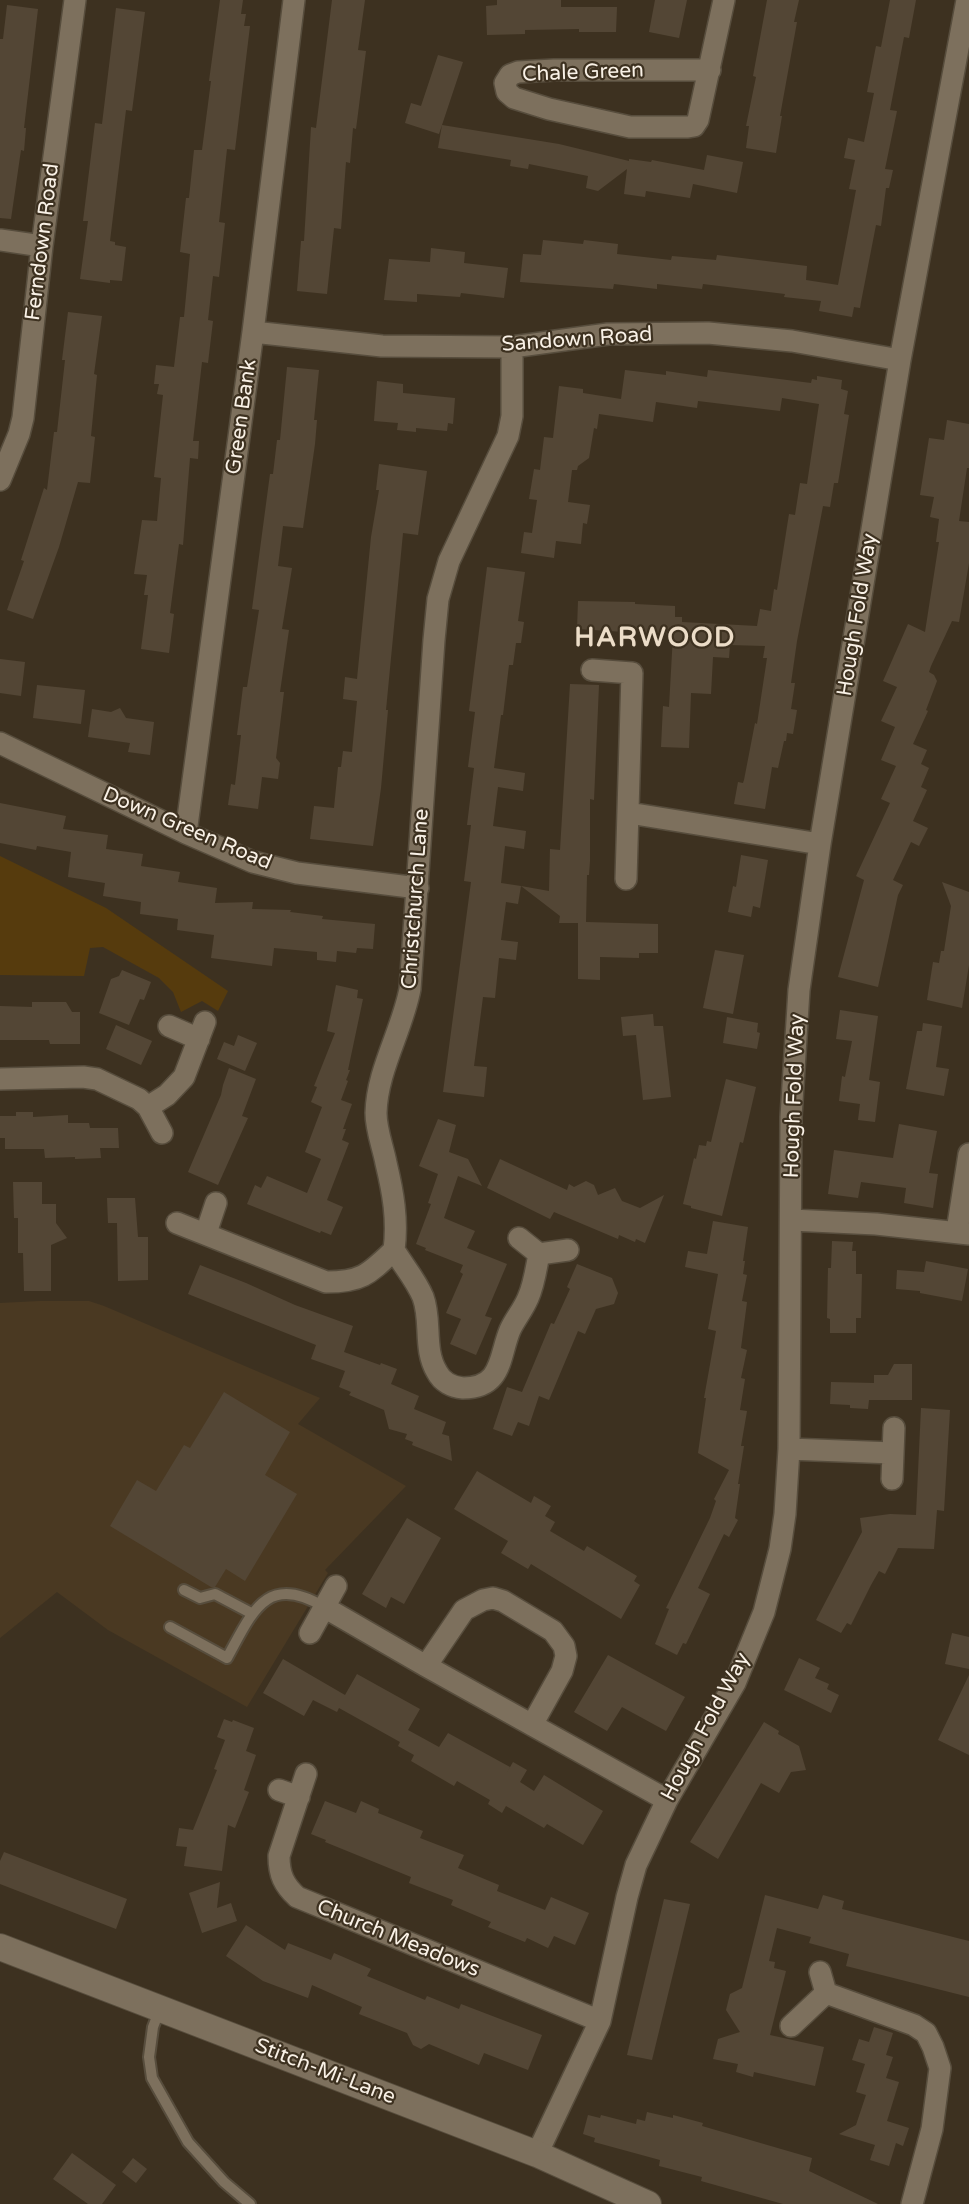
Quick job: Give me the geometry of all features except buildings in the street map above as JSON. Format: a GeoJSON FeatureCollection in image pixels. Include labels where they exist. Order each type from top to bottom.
{"type":"FeatureCollection","features":[{"type":"Feature","properties":{"kind":"street","name":"Ferndown Road"},"geometry":{"type":"LineString","coordinates":[[0,480],[22,427],[42,246],[75,0]]}},
{"type":"Feature","properties":{"kind":"street","name":"Green Bank"},"geometry":{"type":"LineString","coordinates":[[186,833],[253,332],[294,0]]}},
{"type":"Feature","properties":{"kind":"street","name":"Chale Green"},"geometry":{"type":"LineString","coordinates":[[710,70],[518,72],[510,75],[505,83],[507,92],[514,98],[549,109],[630,127],[694,126],[698,120],[710,70],[724,0]]}},
{"type":"Feature","properties":{"kind":"street","name":"Hough Fold Way"},"geometry":{"type":"LineString","coordinates":[[537,2154],[600,2021],[636,1865],[667,1800],[735,1683],[764,1612],[780,1549],[785,1514],[789,1449],[791,1117],[799,990],[820,844],[900,360],[961,84],[967,0]]}},
{"type":"Feature","properties":{"kind":"street"},"geometry":{"type":"LineString","coordinates":[[0,240],[42,246]]}},
{"type":"Feature","properties":{"kind":"street","name":"Sandown Road"},"geometry":{"type":"LineString","coordinates":[[253,332],[382,346],[512,347],[608,334],[708,333],[792,341],[900,360]]}},
{"type":"Feature","properties":{"kind":"street","name":"Christchurch Lane"},"geometry":{"type":"LineString","coordinates":[[394,1250],[396,1211],[376,1117],[377,1101],[384,1071],[406,1010],[410,989],[438,600],[449,561],[508,436],[512,416],[512,347]]}},
{"type":"Feature","properties":{"kind":"street"},"geometry":{"type":"LineString","coordinates":[[592,670],[632,673],[626,879]]}},
{"type":"Feature","properties":{"kind":"street","name":"Down Green Road"},"geometry":{"type":"LineString","coordinates":[[0,743],[186,833],[253,862],[297,873],[418,888]]}},
{"type":"Feature","properties":{"kind":"street"},"geometry":{"type":"LineString","coordinates":[[628,813],[820,844]]}},
{"type":"Feature","properties":{"kind":"street"},"geometry":{"type":"LineString","coordinates":[[148,1107],[167,1095],[184,1077],[202,1031],[169,1026]]}},
{"type":"Feature","properties":{"kind":"street"},"geometry":{"type":"LineString","coordinates":[[0,1079],[83,1077],[97,1079],[131,1094],[148,1107],[162,1133]]}},
{"type":"Feature","properties":{"kind":"street"},"geometry":{"type":"LineString","coordinates":[[791,1220],[876,1224],[963,1233],[969,1154]]}},
{"type":"Feature","properties":{"kind":"street"},"geometry":{"type":"LineString","coordinates":[[206,1233],[216,1203]]}},
{"type":"Feature","properties":{"kind":"street"},"geometry":{"type":"LineString","coordinates":[[177,1223],[326,1282],[347,1282],[371,1273],[394,1250],[423,1297],[429,1350],[438,1375],[455,1387],[466,1388],[486,1381],[501,1365],[509,1332],[529,1297],[539,1254]]}},
{"type":"Feature","properties":{"kind":"street"},"geometry":{"type":"LineString","coordinates":[[519,1238],[539,1254],[568,1250]]}},
{"type":"Feature","properties":{"kind":"street"},"geometry":{"type":"LineString","coordinates":[[892,1479],[894,1428]]}},
{"type":"Feature","properties":{"kind":"street"},"geometry":{"type":"LineString","coordinates":[[789,1449],[893,1453]]}},
{"type":"Feature","properties":{"kind":"street"},"geometry":{"type":"LineString","coordinates":[[310,1633],[336,1586]]}},
{"type":"Feature","properties":{"kind":"street"},"geometry":{"type":"LineString","coordinates":[[426,1666],[464,1610],[483,1600],[493,1598],[503,1600],[553,1631],[564,1646],[566,1656],[562,1671],[532,1725]]}},
{"type":"Feature","properties":{"kind":"street"},"geometry":{"type":"LineString","coordinates":[[324,1607],[667,1800]]}},
{"type":"Feature","properties":{"kind":"street","name":"Church Meadows"},"geometry":{"type":"LineString","coordinates":[[306,1774],[289,1794],[279,1856],[282,1880],[297,1898],[600,2021]]}},
{"type":"Feature","properties":{"kind":"street","name":"Stitch-Mi-Lane"},"geometry":{"type":"LineString","coordinates":[[0,1947],[537,2154],[648,2204]]}},
{"type":"Feature","properties":{"kind":"street"},"geometry":{"type":"LineString","coordinates":[[820,1971],[826,1993]]}},
{"type":"Feature","properties":{"kind":"street"},"geometry":{"type":"LineString","coordinates":[[791,2026],[826,1993]]}},
{"type":"Feature","properties":{"kind":"street"},"geometry":{"type":"LineString","coordinates":[[826,1993],[914,2025],[926,2033],[938,2035],[940,2068],[932,2129],[912,2204]]}},
{"type":"Feature","properties":{"kind":"lane"},"geometry":{"type":"LineString","coordinates":[[184,1590],[200,1598],[215,1594],[251,1613]]}},
{"type":"Feature","properties":{"kind":"lane"},"geometry":{"type":"LineString","coordinates":[[170,1627],[227,1658],[251,1613],[259,1605],[278,1595],[289,1593],[309,1598],[324,1607]]}},
{"type":"Feature","properties":{"kind":"lane"},"geometry":{"type":"LineString","coordinates":[[160,2008],[153,2027],[149,2057],[152,2079],[188,2142],[224,2182],[249,2204]]}},
{"type":"Feature","properties":{"kind":"shaded area"},"geometry":{"type":"Polygon","coordinates":[[[0,856],[106,908],[228,991],[218,1011],[202,1001],[181,1012],[173,992],[159,978],[103,947],[90,948],[84,976],[0,975],[0,856]]]}},
{"type":"Feature","properties":{"kind":"shaded area"},"geometry":{"type":"Polygon","coordinates":[[[89,1301],[104,1306],[320,1398],[298,1424],[406,1486],[325,1570],[328,1573],[247,1707],[108,1630],[57,1592],[0,1638],[0,1303],[89,1301]]]}},
{"type":"Feature","properties":{"kind":"district","name":"HARWOOD"},"geometry":{"type":"Point","coordinates":[655,639]}}]}
